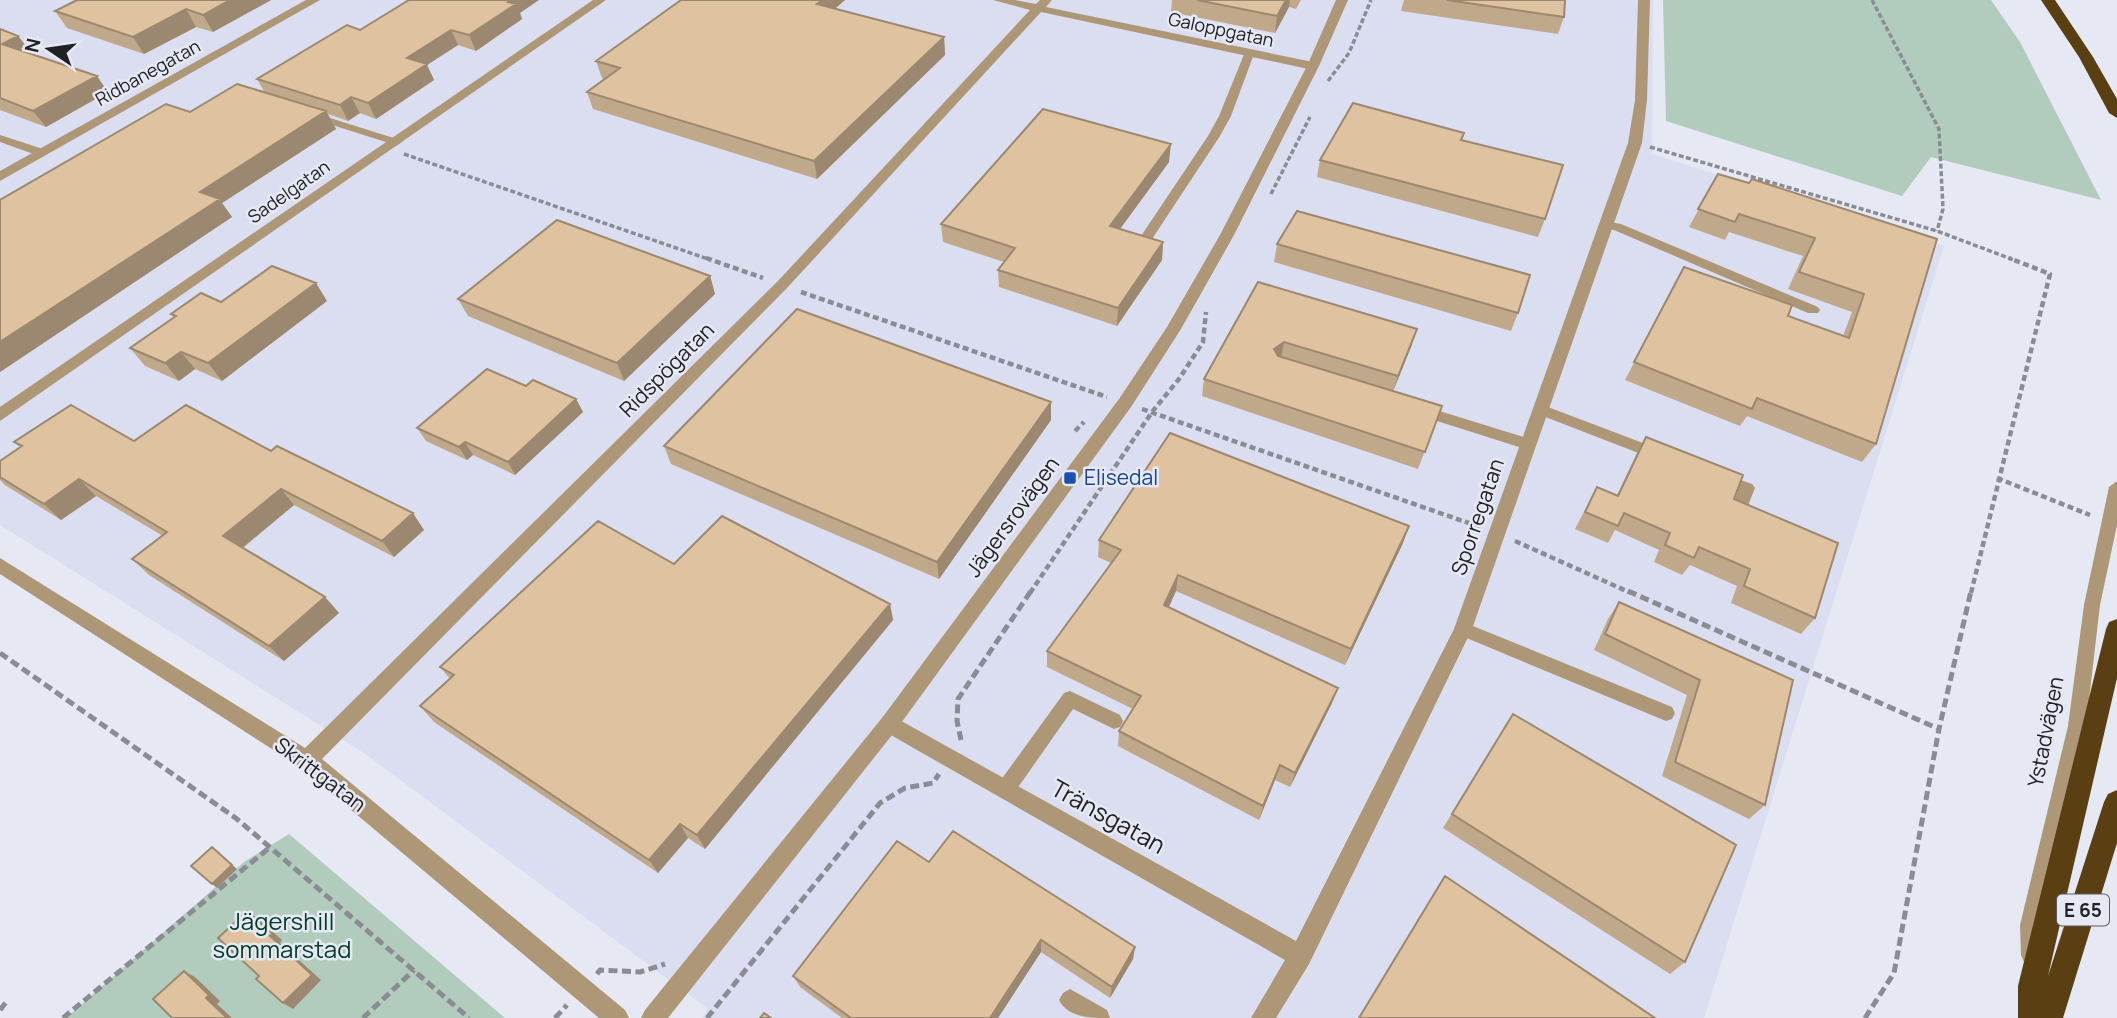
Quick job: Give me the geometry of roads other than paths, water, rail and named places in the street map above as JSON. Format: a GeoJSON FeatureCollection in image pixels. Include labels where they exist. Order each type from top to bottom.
{"type":"FeatureCollection","features":[{"type":"Feature","properties":{"kind":"highway"},"geometry":{"type":"LineString","coordinates":[[2048,0],[2086,57],[2117,113]]}},
{"type":"Feature","properties":{"kind":"highway"},"geometry":{"type":"LineString","coordinates":[[2032,1018],[2032,986],[2117,628]]}},
{"type":"Feature","properties":{"kind":"highway","name":"E 65"},"geometry":{"type":"LineString","coordinates":[[2049,1018],[2117,802]]}},
{"type":"Feature","properties":{"kind":"street","name":"Ridbanegatan"},"geometry":{"type":"LineString","coordinates":[[0,177],[314,0]]}},
{"type":"Feature","properties":{"kind":"street","name":"Sadelgatan"},"geometry":{"type":"LineString","coordinates":[[0,415],[600,0]]}},
{"type":"Feature","properties":{"kind":"street","name":"Galoppgatan"},"geometry":{"type":"LineString","coordinates":[[999,0],[1043,4],[1249,54],[1313,66]]}},
{"type":"Feature","properties":{"kind":"street","name":"Jägersrovägen"},"geometry":{"type":"LineString","coordinates":[[653,1018],[889,724],[1125,403],[1173,329],[1227,235],[1313,66],[1342,0]]}},
{"type":"Feature","properties":{"kind":"street","name":"Sporregatan"},"geometry":{"type":"LineString","coordinates":[[1263,1018],[1301,956],[1463,629],[1635,143],[1641,100],[1644,0]]}},
{"type":"Feature","properties":{"kind":"street","name":"Ridspögatan"},"geometry":{"type":"LineString","coordinates":[[307,760],[782,285],[1043,4]]}},
{"type":"Feature","properties":{"kind":"street","name":"Skrittgatan"},"geometry":{"type":"LineString","coordinates":[[0,565],[307,760],[617,1018]]}},
{"type":"Feature","properties":{"kind":"street","name":"Tränsgatan"},"geometry":{"type":"LineString","coordinates":[[889,724],[1301,956]]}},
{"type":"Feature","properties":{"kind":"lane"},"geometry":{"type":"LineString","coordinates":[[1145,239],[1226,116],[1249,54]]}},
{"type":"Feature","properties":{"kind":"lane"},"geometry":{"type":"LineString","coordinates":[[294,109],[396,142]]}},
{"type":"Feature","properties":{"kind":"lane"},"geometry":{"type":"LineString","coordinates":[[0,138],[42,153]]}},
{"type":"Feature","properties":{"kind":"lane"},"geometry":{"type":"LineString","coordinates":[[1606,225],[1617,227],[1813,310]]}},
{"type":"Feature","properties":{"kind":"lane"},"geometry":{"type":"LineString","coordinates":[[1410,407],[1528,444]]}},
{"type":"Feature","properties":{"kind":"lane"},"geometry":{"type":"LineString","coordinates":[[1540,410],[1669,459]]}},
{"type":"Feature","properties":{"kind":"lane"},"geometry":{"type":"LineString","coordinates":[[1708,473],[1747,488],[1737,514]]}},
{"type":"Feature","properties":{"kind":"lane","name":"Ystadvägen"},"geometry":{"type":"LineString","coordinates":[[2032,986],[2030,925],[2077,726],[2092,605],[2117,487]]}},
{"type":"Feature","properties":{"kind":"lane"},"geometry":{"type":"LineString","coordinates":[[1463,629],[1667,713]]}},
{"type":"Feature","properties":{"kind":"lane"},"geometry":{"type":"LineString","coordinates":[[1005,790],[1070,699],[1114,721]]}},
{"type":"Feature","properties":{"kind":"lane"},"geometry":{"type":"LineString","coordinates":[[1070,1000],[1099,1018]]}},
{"type":"Feature","properties":{"kind":"place","name":"Elisedal"},"geometry":{"type":"Point","coordinates":[1070,478]}},
{"type":"Feature","properties":{"kind":"park label","name":"Jägershill sommarstad"},"geometry":{"type":"Point","coordinates":[282,936]}}]}
